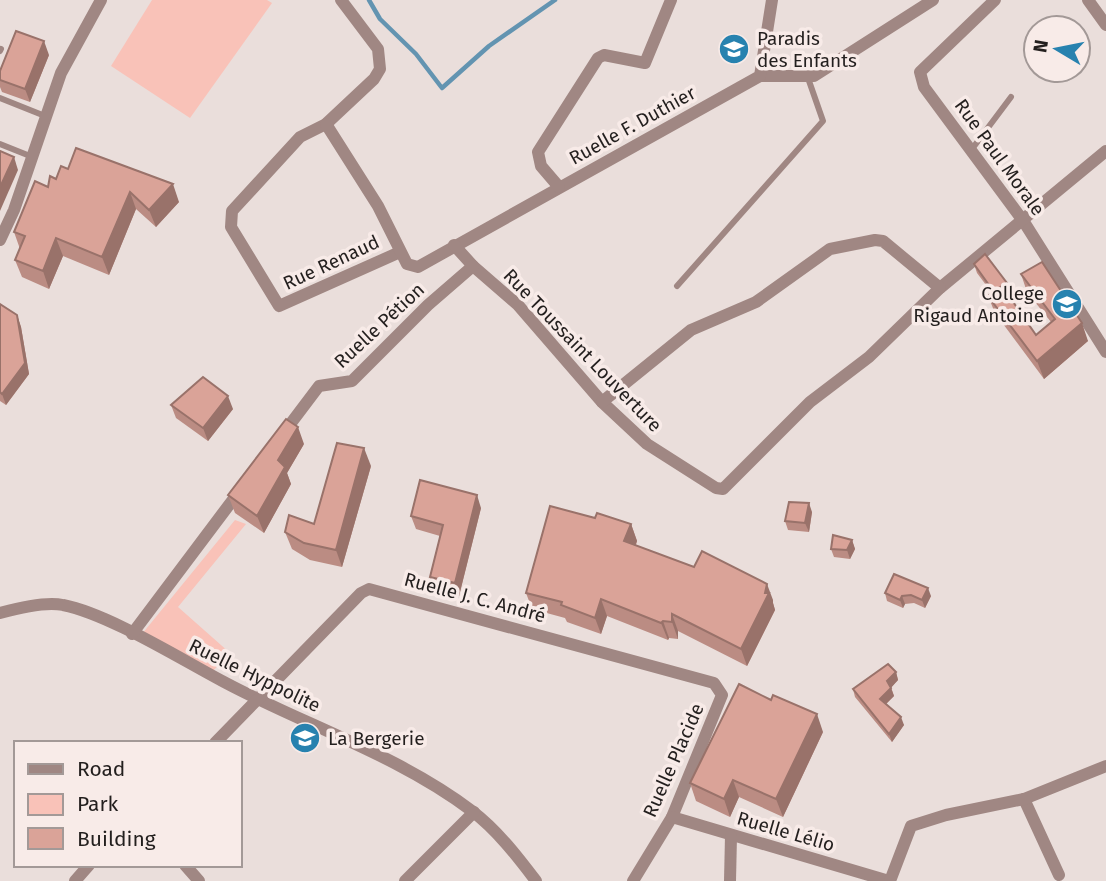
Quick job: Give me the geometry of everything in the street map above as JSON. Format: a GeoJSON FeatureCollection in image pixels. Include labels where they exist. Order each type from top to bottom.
{"type":"FeatureCollection","features":[{"type":"Feature","properties":{"kind":"street"},"geometry":{"type":"LineString","coordinates":[[0,240],[14,210],[30,156],[73,46],[101,0]]}},
{"type":"Feature","properties":{"kind":"street","name":"Rue Renaud"},"geometry":{"type":"LineString","coordinates":[[341,0],[378,49],[380,69],[374,79],[326,124],[300,137],[232,211],[231,227],[268,293],[275,303],[284,305],[400,252]]}},
{"type":"Feature","properties":{"kind":"street"},"geometry":{"type":"LineString","coordinates":[[559,187],[541,166],[538,152],[598,58],[604,55],[645,63],[671,0]]}},
{"type":"Feature","properties":{"kind":"street"},"geometry":{"type":"LineString","coordinates":[[772,0],[760,76],[808,78],[933,0]]}},
{"type":"Feature","properties":{"kind":"street","name":"Rue Paul Morale"},"geometry":{"type":"LineString","coordinates":[[995,0],[920,72],[925,87],[1024,222],[1106,352]]}},
{"type":"Feature","properties":{"kind":"street"},"geometry":{"type":"LineString","coordinates":[[1088,0],[1106,25]]}},
{"type":"Feature","properties":{"kind":"street","name":"Ruelle F. Duthier"},"geometry":{"type":"LineString","coordinates":[[400,252],[407,264],[418,267],[760,76]]}},
{"type":"Feature","properties":{"kind":"street"},"geometry":{"type":"LineString","coordinates":[[326,124],[378,206],[400,252]]}},
{"type":"Feature","properties":{"kind":"street","name":"Rue Toussaint Louverture"},"geometry":{"type":"LineString","coordinates":[[454,245],[473,266],[518,305],[602,402],[647,444],[723,489],[810,402],[869,357],[940,288],[1024,222],[1106,151]]}},
{"type":"Feature","properties":{"kind":"street"},"geometry":{"type":"LineString","coordinates":[[602,402],[691,330],[756,302],[837,246],[883,241],[940,288]]}},
{"type":"Feature","properties":{"kind":"street","name":"Ruelle Pétion"},"geometry":{"type":"LineString","coordinates":[[270,451],[319,386],[352,382],[428,305],[473,266]]}},
{"type":"Feature","properties":{"kind":"street"},"geometry":{"type":"LineString","coordinates":[[132,634],[246,483]]}},
{"type":"Feature","properties":{"kind":"street","name":"Ruelle J. C. André"},"geometry":{"type":"LineString","coordinates":[[259,701],[361,593],[369,589],[714,683],[720,689]]}},
{"type":"Feature","properties":{"kind":"street","name":"Ruelle Hyppolite"},"geometry":{"type":"LineString","coordinates":[[0,613],[61,604],[98,617],[259,701],[426,780],[474,812],[513,850],[537,881]]}},
{"type":"Feature","properties":{"kind":"street","name":"Ruelle Placide"},"geometry":{"type":"LineString","coordinates":[[633,881],[672,817],[722,695],[720,689]]}},
{"type":"Feature","properties":{"kind":"street"},"geometry":{"type":"LineString","coordinates":[[217,741],[259,701]]}},
{"type":"Feature","properties":{"kind":"street"},"geometry":{"type":"LineString","coordinates":[[889,881],[911,827],[946,815],[1024,799],[1106,766]]}},
{"type":"Feature","properties":{"kind":"street"},"geometry":{"type":"LineString","coordinates":[[1024,799],[1059,876]]}},
{"type":"Feature","properties":{"kind":"street"},"geometry":{"type":"LineString","coordinates":[[405,881],[474,812]]}},
{"type":"Feature","properties":{"kind":"street","name":"Ruelle Lélio"},"geometry":{"type":"LineString","coordinates":[[672,817],[889,881]]}},
{"type":"Feature","properties":{"kind":"street"},"geometry":{"type":"LineString","coordinates":[[730,881],[731,836]]}},
{"type":"Feature","properties":{"kind":"street"},"geometry":{"type":"LineString","coordinates":[[75,881],[87,867]]}},
{"type":"Feature","properties":{"kind":"street"},"geometry":{"type":"LineString","coordinates":[[188,867],[199,881]]}},
{"type":"Feature","properties":{"kind":"lane"},"geometry":{"type":"LineString","coordinates":[[677,286],[823,121],[808,78]]}},
{"type":"Feature","properties":{"kind":"lane"},"geometry":{"type":"LineString","coordinates":[[0,97],[45,116]]}},
{"type":"Feature","properties":{"kind":"lane"},"geometry":{"type":"LineString","coordinates":[[972,149],[1011,97]]}},
{"type":"Feature","properties":{"kind":"lane"},"geometry":{"type":"LineString","coordinates":[[0,144],[30,156]]}},
{"type":"Feature","properties":{"kind":"green space"},"geometry":{"type":"Polygon","coordinates":[[[152,0],[267,0],[272,3],[190,118],[111,66],[152,0]]]}},
{"type":"Feature","properties":{"kind":"green space"},"geometry":{"type":"Polygon","coordinates":[[[235,520],[246,524],[178,607],[230,653],[213,671],[142,634],[235,520]]]}},
{"type":"Feature","properties":{"kind":"building"},"geometry":{"type":"Polygon","coordinates":[[[16,31],[44,41],[25,89],[0,80],[0,71],[16,31]]]}},
{"type":"Feature","properties":{"kind":"building"},"geometry":{"type":"Polygon","coordinates":[[[76,148],[173,184],[149,210],[130,192],[102,257],[56,238],[43,271],[15,260],[25,236],[14,232],[35,181],[48,187],[50,176],[56,179],[61,166],[68,169],[76,148]]]}},
{"type":"Feature","properties":{"kind":"building"},"geometry":{"type":"Polygon","coordinates":[[[0,151],[14,157],[0,187],[0,151]]]}},
{"type":"Feature","properties":{"kind":"building"},"geometry":{"type":"Polygon","coordinates":[[[985,254],[1007,283],[994,292],[974,264],[985,254]]]}},
{"type":"Feature","properties":{"kind":"building"},"geometry":{"type":"Polygon","coordinates":[[[1042,262],[1082,323],[1037,361],[988,296],[1002,286],[1036,335],[1055,319],[1021,274],[1042,262]]]}},
{"type":"Feature","properties":{"kind":"building"},"geometry":{"type":"Polygon","coordinates":[[[0,304],[17,315],[25,363],[2,394],[0,392],[0,304]]]}},
{"type":"Feature","properties":{"kind":"building"},"geometry":{"type":"Polygon","coordinates":[[[203,377],[228,396],[203,428],[171,405],[203,377]]]}},
{"type":"Feature","properties":{"kind":"building"},"geometry":{"type":"Polygon","coordinates":[[[286,419],[298,427],[278,460],[285,467],[257,516],[228,495],[286,419]]]}},
{"type":"Feature","properties":{"kind":"building"},"geometry":{"type":"Polygon","coordinates":[[[337,443],[364,448],[336,550],[304,543],[285,532],[289,515],[314,524],[337,443]]]}},
{"type":"Feature","properties":{"kind":"building"},"geometry":{"type":"Polygon","coordinates":[[[420,480],[477,495],[455,583],[430,577],[443,525],[411,516],[420,480]]]}},
{"type":"Feature","properties":{"kind":"building"},"geometry":{"type":"Polygon","coordinates":[[[789,502],[809,503],[805,523],[785,521],[789,502]]]}},
{"type":"Feature","properties":{"kind":"building"},"geometry":{"type":"Polygon","coordinates":[[[550,506],[595,518],[597,513],[631,524],[624,541],[694,567],[702,551],[767,584],[765,593],[769,593],[741,649],[672,614],[672,622],[661,623],[601,599],[595,618],[561,605],[562,602],[526,593],[550,506]]]}},
{"type":"Feature","properties":{"kind":"building"},"geometry":{"type":"Polygon","coordinates":[[[833,535],[852,540],[847,550],[831,549],[833,535]]]}},
{"type":"Feature","properties":{"kind":"building"},"geometry":{"type":"Polygon","coordinates":[[[894,574],[928,588],[922,600],[911,595],[902,596],[900,600],[885,593],[894,574]]]}},
{"type":"Feature","properties":{"kind":"building"},"geometry":{"type":"Polygon","coordinates":[[[888,664],[896,672],[887,681],[891,688],[880,699],[901,717],[889,734],[853,689],[888,664]]]}},
{"type":"Feature","properties":{"kind":"building"},"geometry":{"type":"Polygon","coordinates":[[[739,684],[771,700],[773,695],[817,714],[776,799],[733,780],[724,799],[690,783],[739,684]]]}},
{"type":"Feature","properties":{"kind":"waterway"},"geometry":{"type":"LineString","coordinates":[[369,0],[380,19],[416,54],[442,88],[489,46],[555,0]]}},
{"type":"Feature","properties":{"kind":"place","name":"Paradis des Enfants"},"geometry":{"type":"Point","coordinates":[734,49]}},
{"type":"Feature","properties":{"kind":"place","name":"College Rigaud Antoine"},"geometry":{"type":"Point","coordinates":[1067,304]}},
{"type":"Feature","properties":{"kind":"place","name":"La Bergerie"},"geometry":{"type":"Point","coordinates":[305,738]}}]}
